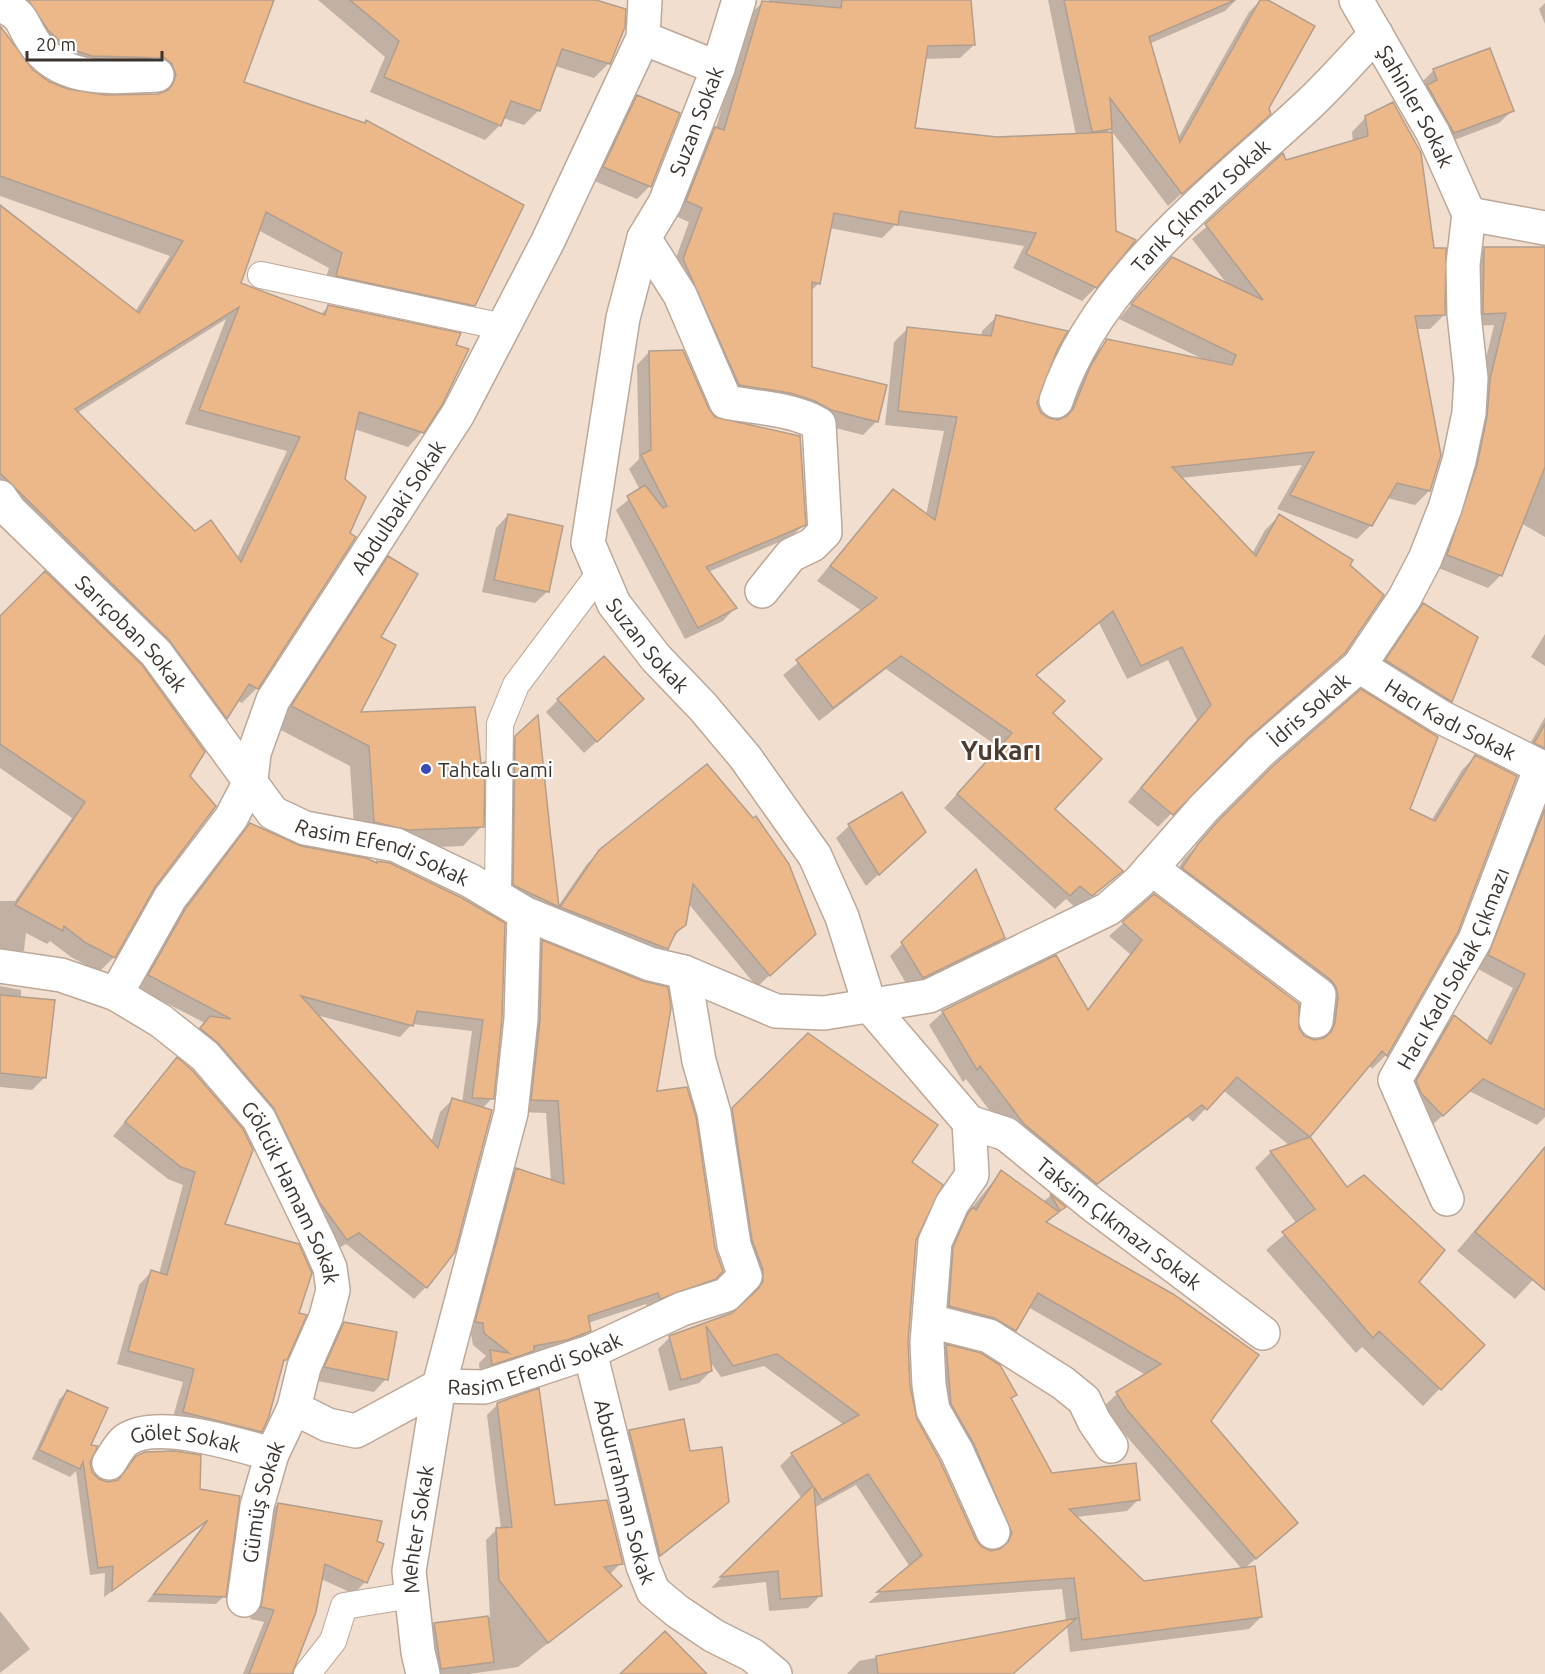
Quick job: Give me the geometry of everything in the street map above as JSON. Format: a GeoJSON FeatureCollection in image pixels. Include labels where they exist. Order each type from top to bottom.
{"type":"FeatureCollection","features":[{"type":"Feature","properties":{"kind":"street","name":"Abdulbaki Sokak"},"geometry":{"type":"LineString","coordinates":[[116,994],[170,898],[231,818],[251,780],[254,753],[273,700],[458,414],[548,241],[643,38],[645,0]]}},
{"type":"Feature","properties":{"kind":"street","name":"Suzan Sokak"},"geometry":{"type":"LineString","coordinates":[[739,0],[718,68],[665,203],[644,238],[623,318],[588,543],[614,604],[656,658],[703,707],[745,757],[815,856],[842,917],[870,1005]]}},
{"type":"Feature","properties":{"kind":"street","name":"Şahinler Sokak"},"geometry":{"type":"LineString","coordinates":[[1356,0],[1433,134],[1469,214]]}},
{"type":"Feature","properties":{"kind":"street"},"geometry":{"type":"LineString","coordinates":[[0,4],[20,15],[33,42],[56,67],[100,78],[157,75]]}},
{"type":"Feature","properties":{"kind":"street","name":"Tarık Çıkmazı Sokak"},"geometry":{"type":"LineString","coordinates":[[1056,401],[1063,380],[1087,338],[1122,286],[1154,246],[1309,104],[1376,34]]}},
{"type":"Feature","properties":{"kind":"street"},"geometry":{"type":"LineString","coordinates":[[643,38],[718,68]]}},
{"type":"Feature","properties":{"kind":"street"},"geometry":{"type":"LineString","coordinates":[[1469,214],[1545,228]]}},
{"type":"Feature","properties":{"kind":"street","name":"İdris Sokak"},"geometry":{"type":"LineString","coordinates":[[870,1005],[929,996],[1108,909],[1151,868],[1204,808],[1261,751],[1359,666],[1404,599],[1425,559],[1445,508],[1459,461],[1469,413],[1471,378],[1464,314],[1463,264],[1469,214]]}},
{"type":"Feature","properties":{"kind":"street"},"geometry":{"type":"LineString","coordinates":[[644,238],[680,295],[726,402],[785,411],[806,416],[819,424],[825,532],[812,545],[791,555],[762,591]]}},
{"type":"Feature","properties":{"kind":"street","name":"Sarıçoban Sokak"},"geometry":{"type":"LineString","coordinates":[[0,497],[10,511],[156,653],[251,780]]}},
{"type":"Feature","properties":{"kind":"street","name":"Hacı Kadı Sokak"},"geometry":{"type":"LineString","coordinates":[[1359,666],[1441,717],[1543,768]]}},
{"type":"Feature","properties":{"kind":"street","name":"Hacı Kadı Sokak Çıkmazı"},"geometry":{"type":"LineString","coordinates":[[1447,1199],[1395,1080],[1475,940],[1543,768]]}},
{"type":"Feature","properties":{"kind":"street","name":"Rasim Efendi Sokak"},"geometry":{"type":"LineString","coordinates":[[251,780],[273,813],[306,828],[396,845],[471,880],[511,905],[650,964],[684,972],[776,1011],[824,1013],[870,1005]]}},
{"type":"Feature","properties":{"kind":"street"},"geometry":{"type":"LineString","coordinates":[[1151,868],[1319,995],[1317,1021]]}},
{"type":"Feature","properties":{"kind":"street","name":"Rasim Efendi Sokak"},"geometry":{"type":"LineString","coordinates":[[511,905],[521,1019],[511,1113],[439,1386],[484,1386],[590,1352],[682,1309],[726,1295],[745,1276],[734,1245],[714,1113],[699,1061],[684,972]]}},
{"type":"Feature","properties":{"kind":"street","name":"Gölcük Hamam Sokak"},"geometry":{"type":"LineString","coordinates":[[0,966],[61,975],[116,994],[161,1021],[205,1056],[259,1119],[320,1243],[330,1268],[333,1290],[326,1317],[304,1367],[294,1408]]}},
{"type":"Feature","properties":{"kind":"street"},"geometry":{"type":"LineString","coordinates":[[870,1005],[969,1122],[972,1175],[952,1204],[935,1242],[928,1354],[933,1410],[957,1452],[993,1532]]}},
{"type":"Feature","properties":{"kind":"street","name":"Taksim Çıkmazı Sokak"},"geometry":{"type":"LineString","coordinates":[[969,1122],[1006,1134],[1093,1205],[1263,1333]]}},
{"type":"Feature","properties":{"kind":"street"},"geometry":{"type":"LineString","coordinates":[[930,1321],[989,1336],[1063,1383],[1084,1400],[1094,1421],[1111,1446]]}},
{"type":"Feature","properties":{"kind":"street","name":"Abdurrahman Sokak"},"geometry":{"type":"LineString","coordinates":[[590,1352],[643,1566],[653,1591],[714,1636],[752,1655],[776,1674]]}},
{"type":"Feature","properties":{"kind":"street"},"geometry":{"type":"LineString","coordinates":[[294,1408],[328,1425],[356,1431],[439,1386]]}},
{"type":"Feature","properties":{"kind":"street","name":"Mehter Sokak"},"geometry":{"type":"LineString","coordinates":[[423,1674],[409,1571],[439,1386]]}},
{"type":"Feature","properties":{"kind":"street","name":"Gümüş Sokak"},"geometry":{"type":"LineString","coordinates":[[244,1600],[257,1506],[272,1454],[294,1408]]}},
{"type":"Feature","properties":{"kind":"street","name":"Gölet Sokak"},"geometry":{"type":"LineString","coordinates":[[109,1463],[125,1440],[146,1433],[168,1432],[213,1439],[272,1454]]}},
{"type":"Feature","properties":{"kind":"lane"},"geometry":{"type":"LineString","coordinates":[[261,275],[503,327]]}},
{"type":"Feature","properties":{"kind":"lane"},"geometry":{"type":"LineString","coordinates":[[511,905],[500,724],[516,685],[600,573]]}},
{"type":"Feature","properties":{"kind":"lane"},"geometry":{"type":"LineString","coordinates":[[307,1674],[333,1641],[344,1606],[412,1595]]}},
{"type":"Feature","properties":{"kind":"building"},"geometry":{"type":"Polygon","coordinates":[[[28,0],[274,0],[244,82],[365,123],[366,120],[524,205],[475,306],[336,276],[342,253],[266,212],[241,283],[325,315],[328,305],[461,333],[456,345],[469,349],[442,405],[424,433],[359,412],[345,479],[366,497],[350,533],[356,537],[258,689],[249,684],[227,719],[169,640],[0,473],[0,205],[139,313],[183,241],[0,176],[0,26],[33,70],[50,82],[68,89],[105,95],[158,94],[168,90],[176,75],[172,64],[165,58],[92,56],[67,48],[48,30],[28,0]],[[239,307],[75,409],[195,531],[211,520],[241,562],[300,437],[199,410],[239,307]]]}},
{"type":"Feature","properties":{"kind":"building"},"geometry":{"type":"Polygon","coordinates":[[[350,0],[596,0],[626,9],[625,27],[610,64],[562,49],[540,111],[511,101],[501,126],[384,77],[399,41],[350,0]]]}},
{"type":"Feature","properties":{"kind":"building"},"geometry":{"type":"Polygon","coordinates":[[[842,0],[971,0],[975,45],[928,46],[915,128],[997,137],[1112,132],[1116,231],[1136,240],[1097,288],[1026,254],[1036,233],[900,211],[898,225],[834,213],[820,284],[812,282],[812,367],[887,385],[878,422],[831,410],[815,401],[790,393],[739,385],[683,259],[702,208],[686,201],[715,127],[724,130],[762,1],[841,8],[842,0]]]}},
{"type":"Feature","properties":{"kind":"building"},"geometry":{"type":"Polygon","coordinates":[[[1064,0],[1235,0],[1149,37],[1180,142],[1260,0],[1268,0],[1315,26],[1269,108],[1271,114],[1182,194],[1110,98],[1112,129],[1092,132],[1064,0]]]}},
{"type":"Feature","properties":{"kind":"building"},"geometry":{"type":"Polygon","coordinates":[[[1490,48],[1514,111],[1454,133],[1427,85],[1437,80],[1433,69],[1490,48]]]}},
{"type":"Feature","properties":{"kind":"building"},"geometry":{"type":"Polygon","coordinates":[[[637,95],[680,113],[651,187],[603,167],[637,95]]]}},
{"type":"Feature","properties":{"kind":"building"},"geometry":{"type":"Polygon","coordinates":[[[1393,102],[1421,153],[1434,248],[1446,248],[1445,315],[1415,316],[1441,455],[1430,491],[1397,483],[1372,526],[1290,495],[1314,452],[1172,467],[1256,556],[1279,514],[1353,560],[1350,565],[1384,595],[1345,653],[1248,738],[1173,815],[1141,788],[1211,705],[1182,647],[1141,666],[1113,611],[1036,675],[1065,701],[1053,713],[1102,759],[1055,809],[1123,871],[1092,896],[1080,886],[1070,896],[957,794],[1012,733],[901,656],[833,708],[796,660],[877,598],[830,566],[893,489],[935,520],[957,417],[898,411],[907,327],[991,336],[996,315],[1068,331],[1057,350],[1037,403],[1041,413],[1058,420],[1067,416],[1073,409],[1091,365],[1107,339],[1232,365],[1236,355],[1131,304],[1172,257],[1263,300],[1205,224],[1283,153],[1286,160],[1368,136],[1365,116],[1393,102]]]}},
{"type":"Feature","properties":{"kind":"building"},"geometry":{"type":"Polygon","coordinates":[[[1484,247],[1545,247],[1545,467],[1502,576],[1447,555],[1477,465],[1487,417],[1490,379],[1506,313],[1483,314],[1484,247]]]}},
{"type":"Feature","properties":{"kind":"building"},"geometry":{"type":"Polygon","coordinates":[[[683,350],[709,409],[715,417],[800,436],[806,525],[706,567],[737,608],[698,628],[627,496],[645,485],[663,508],[667,506],[641,455],[651,450],[649,351],[683,350]]]}},
{"type":"Feature","properties":{"kind":"building"},"geometry":{"type":"Polygon","coordinates":[[[508,514],[563,526],[549,592],[494,580],[508,514]]]}},
{"type":"Feature","properties":{"kind":"building"},"geometry":{"type":"Polygon","coordinates":[[[388,556],[418,574],[381,637],[396,645],[361,712],[475,707],[481,764],[485,762],[484,827],[408,830],[374,822],[369,746],[291,706],[388,556]]]}},
{"type":"Feature","properties":{"kind":"building"},"geometry":{"type":"Polygon","coordinates":[[[45,571],[142,665],[205,752],[190,776],[216,806],[155,887],[115,958],[86,943],[64,926],[63,931],[15,905],[85,802],[0,744],[0,616],[45,571]]]}},
{"type":"Feature","properties":{"kind":"building"},"geometry":{"type":"Polygon","coordinates":[[[1423,603],[1478,637],[1452,702],[1385,660],[1423,603]]]}},
{"type":"Feature","properties":{"kind":"building"},"geometry":{"type":"Polygon","coordinates":[[[604,656],[644,699],[597,742],[557,699],[604,656]]]}},
{"type":"Feature","properties":{"kind":"building"},"geometry":{"type":"Polygon","coordinates":[[[1361,689],[1438,737],[1410,809],[1435,821],[1475,755],[1517,776],[1458,932],[1387,1056],[1382,1051],[1310,1137],[1237,1077],[1207,1110],[1202,1105],[1097,1184],[1024,1124],[980,1066],[977,1070],[942,1011],[1056,955],[1088,1010],[1142,940],[1122,922],[1154,894],[1299,1004],[1299,1028],[1304,1036],[1314,1040],[1324,1038],[1331,1032],[1335,1023],[1338,997],[1336,987],[1331,980],[1182,868],[1198,844],[1218,821],[1274,765],[1361,689]]]}},
{"type":"Feature","properties":{"kind":"building"},"geometry":{"type":"Polygon","coordinates":[[[538,715],[559,907],[513,885],[515,736],[538,715]]]}},
{"type":"Feature","properties":{"kind":"building"},"geometry":{"type":"Polygon","coordinates":[[[1545,724],[1545,748],[1534,743],[1545,724]]]}},
{"type":"Feature","properties":{"kind":"building"},"geometry":{"type":"Polygon","coordinates":[[[707,764],[753,818],[756,816],[789,864],[816,934],[770,976],[693,884],[686,925],[676,932],[668,949],[560,907],[599,850],[707,764]]]}},
{"type":"Feature","properties":{"kind":"building"},"geometry":{"type":"Polygon","coordinates":[[[902,792],[926,832],[879,875],[848,824],[902,792]]]}},
{"type":"Feature","properties":{"kind":"building"},"geometry":{"type":"Polygon","coordinates":[[[1545,809],[1545,1110],[1483,1079],[1443,1116],[1421,1093],[1416,1081],[1454,1015],[1491,1044],[1525,974],[1488,955],[1545,809]]]}},
{"type":"Feature","properties":{"kind":"building"},"geometry":{"type":"Polygon","coordinates":[[[250,823],[301,846],[366,858],[377,863],[377,861],[390,863],[462,898],[505,923],[502,1018],[494,1099],[472,1098],[483,1020],[417,1011],[413,1026],[301,996],[438,1148],[452,1098],[492,1110],[455,1252],[427,1288],[359,1233],[347,1240],[320,1203],[273,1107],[219,1044],[200,1028],[210,1016],[231,1019],[148,975],[186,908],[250,823]]]}},
{"type":"Feature","properties":{"kind":"building"},"geometry":{"type":"Polygon","coordinates":[[[976,869],[1005,938],[923,978],[901,942],[976,869]]]}},
{"type":"Feature","properties":{"kind":"building"},"geometry":{"type":"Polygon","coordinates":[[[542,940],[643,981],[668,987],[671,1008],[657,1091],[687,1087],[696,1117],[715,1248],[723,1271],[716,1279],[660,1299],[658,1293],[588,1316],[591,1331],[567,1340],[534,1346],[534,1351],[492,1365],[490,1350],[509,1353],[484,1333],[483,1323],[475,1322],[516,1168],[564,1184],[558,1101],[531,1100],[540,1020],[542,940]]]}},
{"type":"Feature","properties":{"kind":"building"},"geometry":{"type":"Polygon","coordinates":[[[0,995],[55,1000],[46,1078],[0,1073],[0,995]]]}},
{"type":"Feature","properties":{"kind":"building"},"geometry":{"type":"Polygon","coordinates":[[[808,1033],[938,1125],[912,1162],[943,1185],[916,1240],[908,1342],[910,1386],[917,1419],[940,1461],[976,1540],[982,1547],[991,1551],[1000,1549],[1008,1542],[1012,1533],[974,1444],[951,1404],[946,1344],[981,1353],[1000,1365],[1017,1395],[1011,1398],[1052,1473],[1136,1463],[1140,1500],[1069,1509],[1144,1581],[1255,1566],[1262,1617],[1082,1640],[1074,1578],[877,1592],[922,1555],[868,1474],[822,1500],[814,1487],[822,1596],[780,1599],[778,1571],[720,1577],[813,1486],[791,1453],[859,1415],[777,1354],[733,1366],[706,1326],[712,1371],[681,1380],[669,1336],[732,1313],[758,1289],[763,1281],[763,1270],[752,1240],[732,1108],[808,1033]]]}},
{"type":"Feature","properties":{"kind":"building"},"geometry":{"type":"Polygon","coordinates":[[[177,1057],[192,1070],[243,1129],[253,1150],[225,1224],[299,1244],[312,1273],[299,1313],[307,1315],[287,1360],[284,1360],[269,1416],[262,1432],[183,1412],[194,1369],[128,1351],[151,1270],[167,1275],[195,1172],[181,1167],[125,1122],[177,1057]]]}},
{"type":"Feature","properties":{"kind":"building"},"geometry":{"type":"Polygon","coordinates":[[[1310,1137],[1347,1187],[1364,1175],[1445,1250],[1419,1282],[1485,1345],[1441,1390],[1379,1331],[1373,1338],[1282,1232],[1315,1209],[1270,1151],[1310,1137]]]}},
{"type":"Feature","properties":{"kind":"building"},"geometry":{"type":"Polygon","coordinates":[[[1545,1147],[1545,1290],[1475,1232],[1545,1147]]]}},
{"type":"Feature","properties":{"kind":"building"},"geometry":{"type":"Polygon","coordinates":[[[1001,1170],[1059,1212],[1046,1222],[1173,1294],[1259,1355],[1211,1421],[1298,1523],[1256,1559],[1127,1410],[1116,1392],[1161,1364],[1038,1293],[1016,1331],[994,1318],[949,1306],[953,1247],[968,1213],[973,1207],[976,1210],[1001,1170]]]}},
{"type":"Feature","properties":{"kind":"building"},"geometry":{"type":"Polygon","coordinates":[[[1050,1194],[1066,1207],[1060,1211],[1050,1194]]]}},
{"type":"Feature","properties":{"kind":"building"},"geometry":{"type":"Polygon","coordinates":[[[344,1322],[397,1332],[388,1380],[324,1367],[344,1322]]]}},
{"type":"Feature","properties":{"kind":"building"},"geometry":{"type":"Polygon","coordinates":[[[539,1388],[555,1505],[607,1500],[623,1564],[604,1567],[622,1586],[548,1643],[499,1580],[496,1528],[512,1527],[497,1403],[539,1388]]]}},
{"type":"Feature","properties":{"kind":"building"},"geometry":{"type":"Polygon","coordinates":[[[67,1390],[108,1408],[91,1445],[98,1446],[90,1462],[92,1472],[99,1479],[108,1482],[118,1480],[136,1456],[145,1452],[175,1451],[201,1455],[200,1489],[240,1496],[226,1597],[154,1594],[208,1520],[112,1591],[113,1566],[98,1568],[83,1462],[80,1469],[39,1450],[67,1390]]]}},
{"type":"Feature","properties":{"kind":"building"},"geometry":{"type":"Polygon","coordinates":[[[684,1419],[690,1451],[722,1447],[729,1502],[660,1556],[629,1430],[684,1419]]]}},
{"type":"Feature","properties":{"kind":"building"},"geometry":{"type":"Polygon","coordinates":[[[278,1503],[382,1521],[377,1541],[384,1544],[367,1583],[325,1564],[316,1612],[292,1674],[249,1674],[274,1610],[261,1607],[278,1503]]]}},
{"type":"Feature","properties":{"kind":"building"},"geometry":{"type":"Polygon","coordinates":[[[488,1616],[494,1662],[441,1669],[434,1623],[488,1616]]]}},
{"type":"Feature","properties":{"kind":"building"},"geometry":{"type":"Polygon","coordinates":[[[1077,1618],[1013,1674],[878,1674],[876,1656],[1077,1618]]]}},
{"type":"Feature","properties":{"kind":"building"},"geometry":{"type":"Polygon","coordinates":[[[665,1631],[707,1674],[620,1674],[665,1631]]]}},
{"type":"Feature","properties":{"kind":"place","name":"Tahtalı Cami"},"geometry":{"type":"Point","coordinates":[426,769]}},
{"type":"Feature","properties":{"kind":"district","name":"Yukarı"},"geometry":{"type":"Point","coordinates":[1001,750]}}]}
